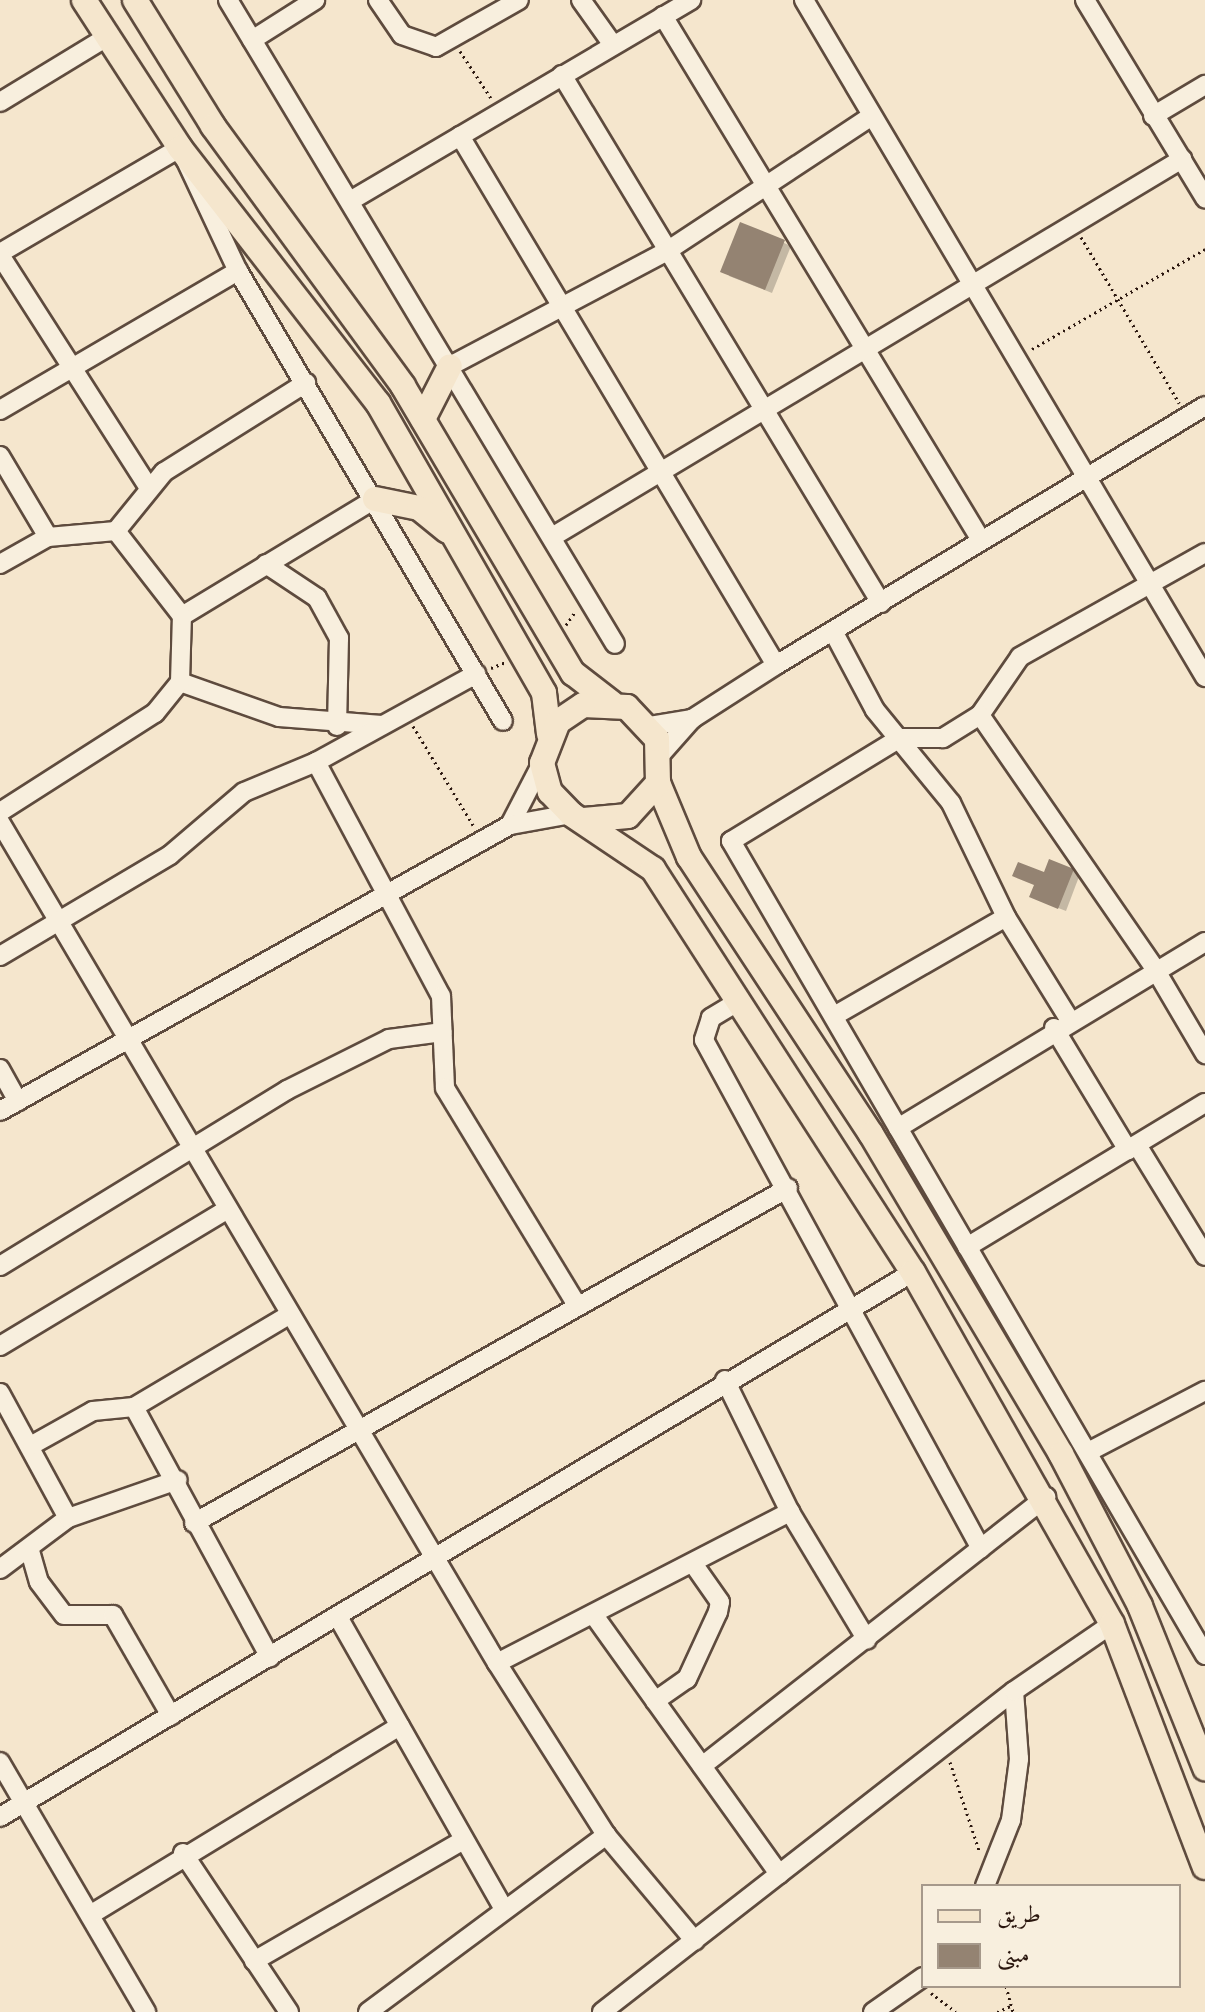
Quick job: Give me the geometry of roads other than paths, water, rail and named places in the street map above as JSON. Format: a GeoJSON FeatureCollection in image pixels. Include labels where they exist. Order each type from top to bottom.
{"type":"FeatureCollection","features":[{"type":"Feature","properties":{"kind":"main road"},"geometry":{"type":"LineString","coordinates":[[84,0],[180,148],[378,403],[478,567],[544,693],[549,734],[542,763],[550,792],[577,817],[653,869],[913,1272],[1046,1497],[1112,1624],[1205,1867]]}},
{"type":"Feature","properties":{"kind":"main road"},"geometry":{"type":"LineString","coordinates":[[135,0],[213,126],[423,419],[573,673],[612,703],[650,726],[661,754],[658,783],[689,857],[871,1134],[1061,1454],[1140,1606],[1205,1768]]}},
{"type":"Feature","properties":{"kind":"main road"},"geometry":{"type":"LineString","coordinates":[[423,419],[450,366]]}},
{"type":"Feature","properties":{"kind":"main road"},"geometry":{"type":"LineString","coordinates":[[375,499],[427,512],[478,567]]}},
{"type":"Feature","properties":{"kind":"main road"},"geometry":{"type":"LineString","coordinates":[[549,734],[569,712],[612,703]]}},
{"type":"Feature","properties":{"kind":"main road"},"geometry":{"type":"LineString","coordinates":[[577,817],[628,816],[658,783]]}},
{"type":"Feature","properties":{"kind":"street"},"geometry":{"type":"LineString","coordinates":[[228,0],[615,644]]}},
{"type":"Feature","properties":{"kind":"street"},"geometry":{"type":"LineString","coordinates":[[252,40],[315,0]]}},
{"type":"Feature","properties":{"kind":"street"},"geometry":{"type":"LineString","coordinates":[[378,0],[417,46],[453,41],[519,0]]}},
{"type":"Feature","properties":{"kind":"street"},"geometry":{"type":"LineString","coordinates":[[581,0],[613,45]]}},
{"type":"Feature","properties":{"kind":"street"},"geometry":{"type":"LineString","coordinates":[[350,201],[691,0]]}},
{"type":"Feature","properties":{"kind":"street"},"geometry":{"type":"LineString","coordinates":[[804,0],[1205,677]]}},
{"type":"Feature","properties":{"kind":"street"},"geometry":{"type":"LineString","coordinates":[[1085,0],[1205,198]]}},
{"type":"Feature","properties":{"kind":"street"},"geometry":{"type":"LineString","coordinates":[[663,16],[860,351],[981,540]]}},
{"type":"Feature","properties":{"kind":"street"},"geometry":{"type":"LineString","coordinates":[[0,102],[107,37]]}},
{"type":"Feature","properties":{"kind":"street"},"geometry":{"type":"LineString","coordinates":[[562,75],[881,603]]}},
{"type":"Feature","properties":{"kind":"street"},"geometry":{"type":"LineString","coordinates":[[1153,116],[1205,85]]}},
{"type":"Feature","properties":{"kind":"street"},"geometry":{"type":"LineString","coordinates":[[450,366],[564,311],[667,251],[764,191],[872,116]]}},
{"type":"Feature","properties":{"kind":"street"},"geometry":{"type":"LineString","coordinates":[[460,136],[776,665]]}},
{"type":"Feature","properties":{"kind":"street"},"geometry":{"type":"LineString","coordinates":[[149,488],[0,254],[180,148],[238,271],[503,721]]}},
{"type":"Feature","properties":{"kind":"street"},"geometry":{"type":"LineString","coordinates":[[552,537],[662,475],[860,351],[1182,159]]}},
{"type":"Feature","properties":{"kind":"street"},"geometry":{"type":"LineString","coordinates":[[0,410],[238,271]]}},
{"type":"Feature","properties":{"kind":"street"},"geometry":{"type":"LineString","coordinates":[[0,564],[48,537],[116,531],[149,488],[306,383]]}},
{"type":"Feature","properties":{"kind":"street"},"geometry":{"type":"LineString","coordinates":[[661,754],[692,719],[776,665],[834,633],[981,540],[1198,415]]}},
{"type":"Feature","properties":{"kind":"street"},"geometry":{"type":"LineString","coordinates":[[0,456],[48,537]]}},
{"type":"Feature","properties":{"kind":"street"},"geometry":{"type":"LineString","coordinates":[[182,616],[375,499]]}},
{"type":"Feature","properties":{"kind":"street"},"geometry":{"type":"LineString","coordinates":[[0,812],[155,713],[180,682],[182,616],[116,531]]}},
{"type":"Feature","properties":{"kind":"street"},"geometry":{"type":"LineString","coordinates":[[1205,553],[1020,657],[980,715],[943,738],[900,738],[731,841],[967,1247],[1090,1451],[1205,1655]]}},
{"type":"Feature","properties":{"kind":"street"},"geometry":{"type":"LineString","coordinates":[[266,564],[317,598],[339,638],[337,726]]}},
{"type":"Feature","properties":{"kind":"street"},"geometry":{"type":"LineString","coordinates":[[834,633],[875,710],[951,803],[1062,1024],[1133,1147],[1205,1256]]}},
{"type":"Feature","properties":{"kind":"street"},"geometry":{"type":"LineString","coordinates":[[0,956],[170,855],[244,792],[316,762],[476,674]]}},
{"type":"Feature","properties":{"kind":"street"},"geometry":{"type":"LineString","coordinates":[[180,682],[279,717],[337,726],[388,725]]}},
{"type":"Feature","properties":{"kind":"street"},"geometry":{"type":"LineString","coordinates":[[980,715],[1155,969],[1205,1054]]}},
{"type":"Feature","properties":{"kind":"street"},"geometry":{"type":"LineString","coordinates":[[650,726],[692,719]]}},
{"type":"Feature","properties":{"kind":"street"},"geometry":{"type":"LineString","coordinates":[[316,762],[441,996],[445,1088],[577,1305]]}},
{"type":"Feature","properties":{"kind":"street"},"geometry":{"type":"LineString","coordinates":[[510,825],[542,763]]}},
{"type":"Feature","properties":{"kind":"street"},"geometry":{"type":"LineString","coordinates":[[0,1111],[510,825],[577,817]]}},
{"type":"Feature","properties":{"kind":"street"},"geometry":{"type":"LineString","coordinates":[[0,822],[61,918],[126,1039],[287,1316],[497,1663],[606,1835],[695,1941]]}},
{"type":"Feature","properties":{"kind":"street"},"geometry":{"type":"LineString","coordinates":[[834,1016],[1006,917]]}},
{"type":"Feature","properties":{"kind":"street"},"geometry":{"type":"LineString","coordinates":[[898,1128],[1062,1024],[1205,942]]}},
{"type":"Feature","properties":{"kind":"street"},"geometry":{"type":"LineString","coordinates":[[739,1001],[707,1023],[704,1040],[788,1188],[981,1549]]}},
{"type":"Feature","properties":{"kind":"street"},"geometry":{"type":"LineString","coordinates":[[0,1266],[194,1152],[287,1090],[389,1039],[443,1032]]}},
{"type":"Feature","properties":{"kind":"street"},"geometry":{"type":"LineString","coordinates":[[0,1069],[18,1101]]}},
{"type":"Feature","properties":{"kind":"street"},"geometry":{"type":"LineString","coordinates":[[967,1247],[1205,1103]]}},
{"type":"Feature","properties":{"kind":"street"},"geometry":{"type":"LineString","coordinates":[[194,1523],[788,1188]]}},
{"type":"Feature","properties":{"kind":"street"},"geometry":{"type":"LineString","coordinates":[[0,1346],[225,1211]]}},
{"type":"Feature","properties":{"kind":"street"},"geometry":{"type":"LineString","coordinates":[[0,1817],[435,1559],[725,1380],[913,1272]]}},
{"type":"Feature","properties":{"kind":"street"},"geometry":{"type":"LineString","coordinates":[[32,1445],[93,1411],[134,1407],[287,1316]]}},
{"type":"Feature","properties":{"kind":"street"},"geometry":{"type":"LineString","coordinates":[[725,1380],[790,1512],[867,1640]]}},
{"type":"Feature","properties":{"kind":"street"},"geometry":{"type":"LineString","coordinates":[[1090,1451],[1205,1391]]}},
{"type":"Feature","properties":{"kind":"street"},"geometry":{"type":"LineString","coordinates":[[0,1393],[7,1420],[32,1445],[68,1518]]}},
{"type":"Feature","properties":{"kind":"street"},"geometry":{"type":"LineString","coordinates":[[134,1407],[178,1480],[194,1523],[270,1657]]}},
{"type":"Feature","properties":{"kind":"street"},"geometry":{"type":"LineString","coordinates":[[0,1569],[30,1551],[68,1518],[178,1480]]}},
{"type":"Feature","properties":{"kind":"street"},"geometry":{"type":"LineString","coordinates":[[702,1766],[1046,1497]]}},
{"type":"Feature","properties":{"kind":"street"},"geometry":{"type":"LineString","coordinates":[[497,1663],[694,1565],[790,1512]]}},
{"type":"Feature","properties":{"kind":"street"},"geometry":{"type":"LineString","coordinates":[[30,1551],[39,1582],[64,1615],[113,1615],[171,1716]]}},
{"type":"Feature","properties":{"kind":"street"},"geometry":{"type":"LineString","coordinates":[[655,1701],[687,1679],[718,1612],[720,1602],[694,1565]]}},
{"type":"Feature","properties":{"kind":"street"},"geometry":{"type":"LineString","coordinates":[[593,1614],[779,1874]]}},
{"type":"Feature","properties":{"kind":"street"},"geometry":{"type":"LineString","coordinates":[[338,1617],[503,1908]]}},
{"type":"Feature","properties":{"kind":"street"},"geometry":{"type":"LineString","coordinates":[[602,2012],[1014,1691],[1112,1624]]}},
{"type":"Feature","properties":{"kind":"street"},"geometry":{"type":"LineString","coordinates":[[985,1879],[1011,1820],[1019,1759],[1014,1691]]}},
{"type":"Feature","properties":{"kind":"street"},"geometry":{"type":"LineString","coordinates":[[90,1915],[183,1853],[400,1726]]}},
{"type":"Feature","properties":{"kind":"street"},"geometry":{"type":"LineString","coordinates":[[0,1762],[146,2012]]}},
{"type":"Feature","properties":{"kind":"street"},"geometry":{"type":"LineString","coordinates":[[368,2012],[503,1908],[606,1835]]}},
{"type":"Feature","properties":{"kind":"street"},"geometry":{"type":"LineString","coordinates":[[254,1961],[464,1840]]}},
{"type":"Feature","properties":{"kind":"street"},"geometry":{"type":"LineString","coordinates":[[183,1853],[289,2012]]}},
{"type":"Feature","properties":{"kind":"street"},"geometry":{"type":"LineString","coordinates":[[873,2012],[921,1978]]}}]}
